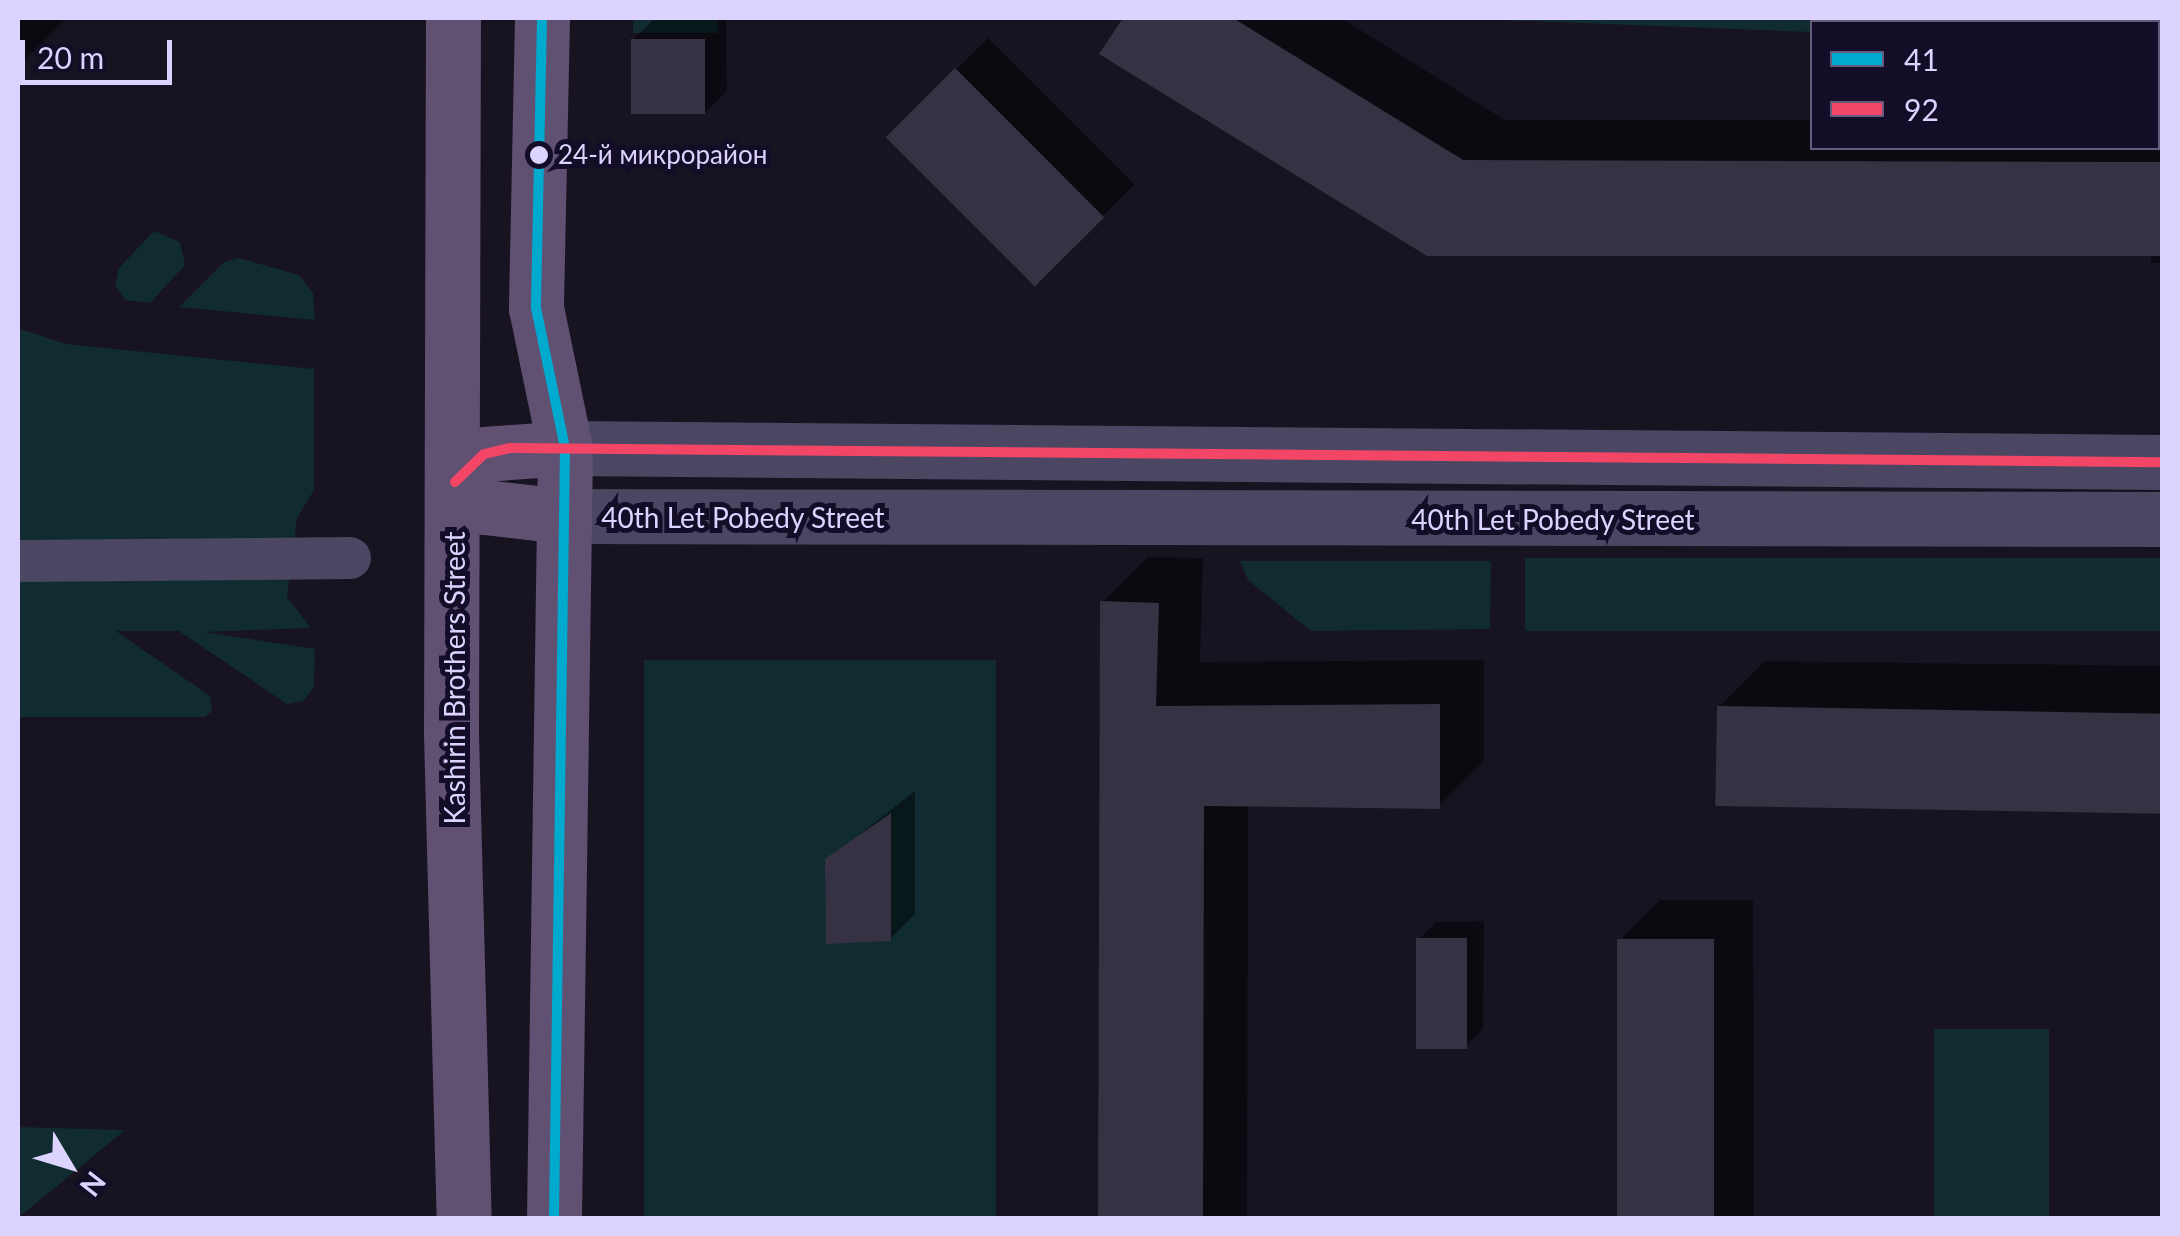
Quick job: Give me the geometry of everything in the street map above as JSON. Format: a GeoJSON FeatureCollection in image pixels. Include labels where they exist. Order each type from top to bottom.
{"type":"FeatureCollection","features":[{"type":"Feature","properties":{"kind":"main road","name":"Kashirin Brothers Street"},"geometry":{"type":"LineString","coordinates":[[453,18],[455,482],[451,734],[464,1218]]}},
{"type":"Feature","properties":{"kind":"main road"},"geometry":{"type":"LineString","coordinates":[[542,18],[536,308],[566,448],[554,1218]]}},
{"type":"Feature","properties":{"kind":"main road"},"geometry":{"type":"LineString","coordinates":[[455,482],[484,454],[566,448]]}},
{"type":"Feature","properties":{"kind":"main road","name":"40th Let Pobedy Street"},"geometry":{"type":"LineString","coordinates":[[455,482],[485,507],[563,516]]}},
{"type":"Feature","properties":{"kind":"street"},"geometry":{"type":"LineString","coordinates":[[566,448],[2162,462]]}},
{"type":"Feature","properties":{"kind":"street","name":"40th Let Pobedy Street"},"geometry":{"type":"LineString","coordinates":[[563,516],[2162,519]]}},
{"type":"Feature","properties":{"kind":"street"},"geometry":{"type":"LineString","coordinates":[[18,561],[350,558]]}},
{"type":"Feature","properties":{"kind":"green space"},"geometry":{"type":"Polygon","coordinates":[[[633,18],[718,18],[718,33],[633,33],[633,18]]]}},
{"type":"Feature","properties":{"kind":"green space"},"geometry":{"type":"Polygon","coordinates":[[[1450,18],[1824,18],[1810,20],[1810,32],[1450,18]]]}},
{"type":"Feature","properties":{"kind":"green space"},"geometry":{"type":"Polygon","coordinates":[[[154,231],[180,242],[185,265],[150,303],[125,300],[115,285],[119,268],[154,231]]]}},
{"type":"Feature","properties":{"kind":"green space"},"geometry":{"type":"Polygon","coordinates":[[[239,258],[299,275],[313,293],[315,320],[179,307],[224,262],[239,258]]]}},
{"type":"Feature","properties":{"kind":"green space"},"geometry":{"type":"Polygon","coordinates":[[[18,328],[66,344],[314,369],[314,490],[297,518],[287,597],[311,628],[203,632],[315,649],[314,687],[303,701],[287,704],[179,631],[116,631],[210,696],[212,711],[205,717],[18,717],[18,328]]]}},
{"type":"Feature","properties":{"kind":"green space"},"geometry":{"type":"Polygon","coordinates":[[[1525,558],[2162,558],[2162,631],[1525,631],[1525,558]]]}},
{"type":"Feature","properties":{"kind":"green space"},"geometry":{"type":"Polygon","coordinates":[[[1240,561],[1491,561],[1490,629],[1311,631],[1248,580],[1240,561]]]}},
{"type":"Feature","properties":{"kind":"green space"},"geometry":{"type":"Polygon","coordinates":[[[644,660],[996,660],[996,1218],[644,1218],[644,660]]]}},
{"type":"Feature","properties":{"kind":"green space"},"geometry":{"type":"Polygon","coordinates":[[[1934,1029],[2049,1029],[2049,1218],[1934,1218],[1934,1029]]]}},
{"type":"Feature","properties":{"kind":"green space"},"geometry":{"type":"Polygon","coordinates":[[[18,1127],[125,1130],[18,1218],[18,1127]]]}},
{"type":"Feature","properties":{"kind":"building"},"geometry":{"type":"Polygon","coordinates":[[[1123,18],[1233,18],[1463,160],[2162,162],[2162,256],[1427,256],[1099,54],[1123,18]]]}},
{"type":"Feature","properties":{"kind":"building"},"geometry":{"type":"Polygon","coordinates":[[[631,39],[705,39],[705,114],[631,114],[631,39]]]}},
{"type":"Feature","properties":{"kind":"building"},"geometry":{"type":"Polygon","coordinates":[[[955,68],[1104,217],[1035,286],[886,137],[955,68]]]}},
{"type":"Feature","properties":{"kind":"building"},"geometry":{"type":"Polygon","coordinates":[[[1100,601],[1159,603],[1156,706],[1440,704],[1440,809],[1204,806],[1203,1218],[1098,1218],[1100,601]]]}},
{"type":"Feature","properties":{"kind":"building"},"geometry":{"type":"Polygon","coordinates":[[[1717,706],[2162,714],[2160,814],[1715,806],[1717,706]]]}},
{"type":"Feature","properties":{"kind":"building"},"geometry":{"type":"Polygon","coordinates":[[[891,813],[891,941],[826,944],[825,859],[891,813]]]}},
{"type":"Feature","properties":{"kind":"building"},"geometry":{"type":"Polygon","coordinates":[[[1416,938],[1467,938],[1467,1049],[1416,1049],[1416,938]]]}},
{"type":"Feature","properties":{"kind":"building"},"geometry":{"type":"Polygon","coordinates":[[[1617,939],[1714,939],[1714,1218],[1617,1218],[1617,939]]]}},
{"type":"Feature","properties":{"kind":"transit line","name":"41"},"geometry":{"type":"LineString","coordinates":[[542,18],[536,308],[565,448],[554,1218]]}},
{"type":"Feature","properties":{"kind":"transit line","name":"92"},"geometry":{"type":"LineString","coordinates":[[455,482],[484,454],[510,448],[2162,462]]}},
{"type":"Feature","properties":{"kind":"place","name":"24-й микрорайон"},"geometry":{"type":"Point","coordinates":[539,155]}}]}
